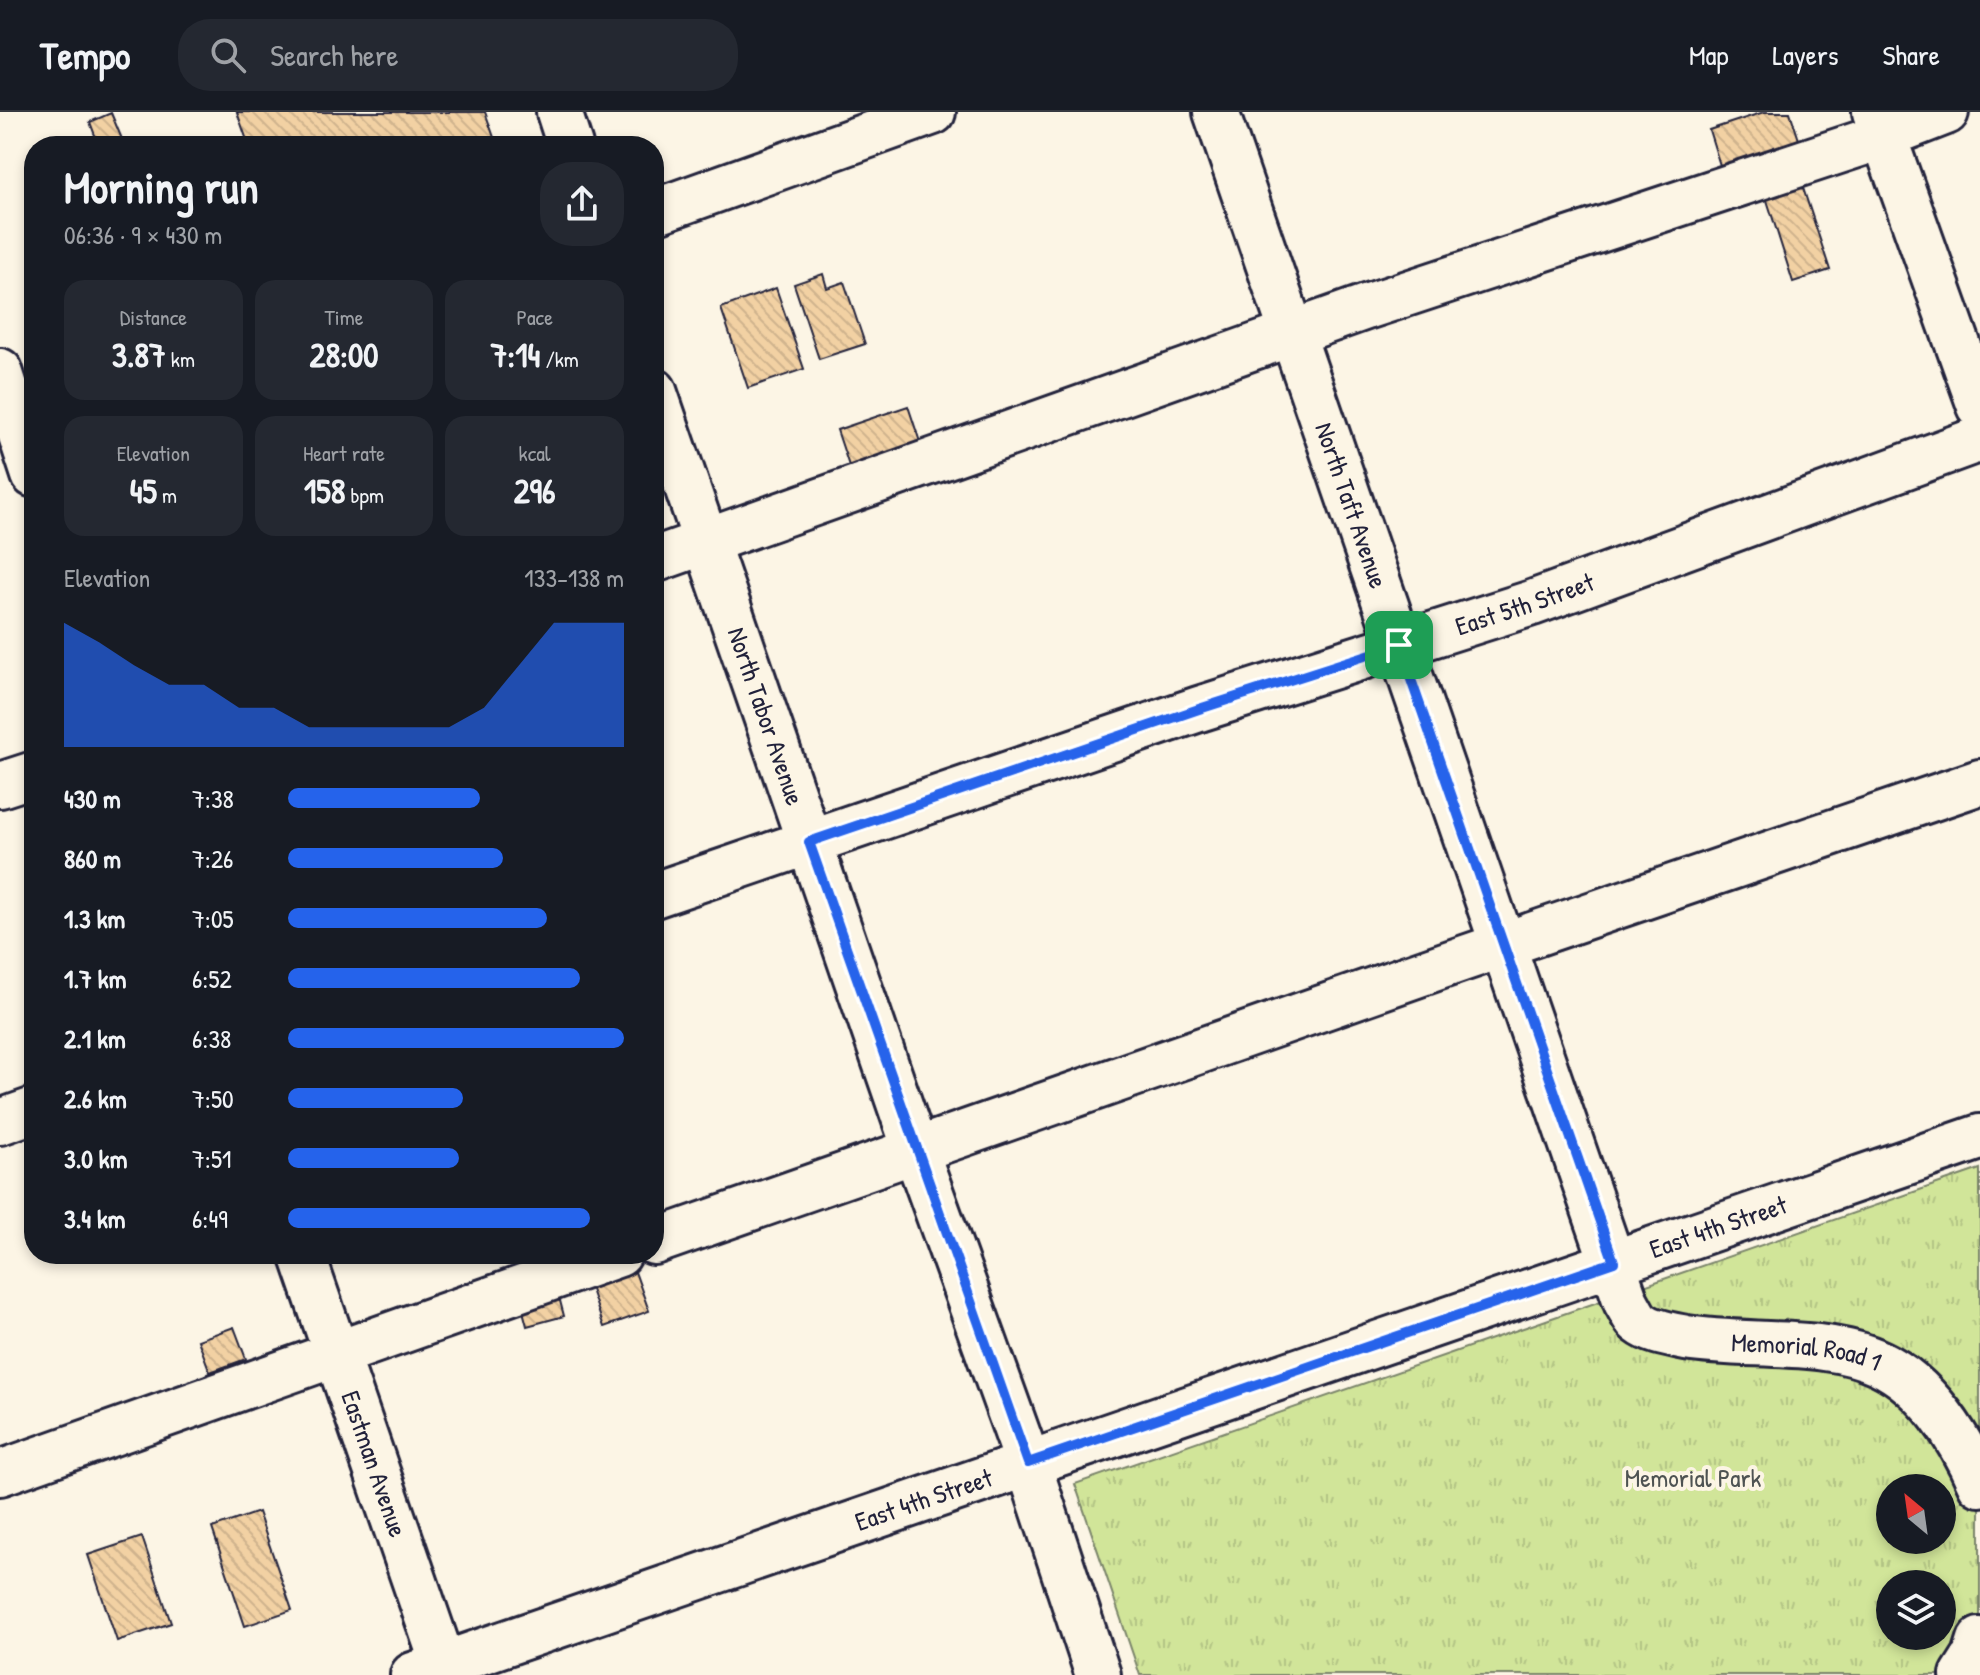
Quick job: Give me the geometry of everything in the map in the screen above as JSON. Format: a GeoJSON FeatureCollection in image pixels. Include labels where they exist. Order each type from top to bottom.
{"type":"FeatureCollection","features":[{"type":"Feature","properties":{"kind":"street"},"geometry":{"type":"LineString","coordinates":[[559,112],[567,136]]}},
{"type":"Feature","properties":{"kind":"street"},"geometry":{"type":"LineString","coordinates":[[664,208],[933,112]]}},
{"type":"Feature","properties":{"kind":"street","name":"North Taft Avenue"},"geometry":{"type":"LineString","coordinates":[[1216,112],[1614,1262]]}},
{"type":"Feature","properties":{"kind":"street"},"geometry":{"type":"LineString","coordinates":[[664,556],[1879,124],[1946,112]]}},
{"type":"Feature","properties":{"kind":"street"},"geometry":{"type":"LineString","coordinates":[[1879,124],[1980,406]]}},
{"type":"Feature","properties":{"kind":"street"},"geometry":{"type":"LineString","coordinates":[[0,371],[18,435]]}},
{"type":"Feature","properties":{"kind":"street","name":"North Tabor Avenue"},"geometry":{"type":"LineString","coordinates":[[664,421],[915,1149],[1028,1463],[1098,1675]]}},
{"type":"Feature","properties":{"kind":"street","name":"East 5th Street"},"geometry":{"type":"LineString","coordinates":[[664,892],[1199,709],[1532,603],[1980,439]]}},
{"type":"Feature","properties":{"kind":"street"},"geometry":{"type":"LineString","coordinates":[[0,785],[24,777]]}},
{"type":"Feature","properties":{"kind":"street"},"geometry":{"type":"LineString","coordinates":[[664,1238],[1980,782]]}},
{"type":"Feature","properties":{"kind":"street"},"geometry":{"type":"LineString","coordinates":[[0,1122],[24,1114]]}},
{"type":"Feature","properties":{"kind":"street","name":"East 4th Street"},"geometry":{"type":"LineString","coordinates":[[435,1672],[1028,1463],[1980,1137]]}},
{"type":"Feature","properties":{"kind":"street","name":"Memorial Road 1"},"geometry":{"type":"LineString","coordinates":[[1614,1262],[1626,1302],[1639,1322],[1667,1334],[1701,1340],[1814,1347],[1849,1353],[1880,1363],[1914,1386],[1944,1420],[1971,1462],[1980,1484]]}},
{"type":"Feature","properties":{"kind":"street","name":"Eastman Avenue"},"geometry":{"type":"LineString","coordinates":[[305,1264],[435,1672]]}},
{"type":"Feature","properties":{"kind":"street"},"geometry":{"type":"LineString","coordinates":[[0,1473],[591,1264]]}},
{"type":"Feature","properties":{"kind":"street"},"geometry":{"type":"LineString","coordinates":[[1963,1675],[1975,1656],[1980,1640]]}},
{"type":"Feature","properties":{"kind":"green space","name":"Memorial Park"},"geometry":{"type":"Polygon","coordinates":[[[1980,1169],[1980,1675],[1140,1675],[1075,1484],[1980,1169]]]}},
{"type":"Feature","properties":{"kind":"building"},"geometry":{"type":"Polygon","coordinates":[[[237,112],[485,112],[493,136],[245,136],[237,112]]]}},
{"type":"Feature","properties":{"kind":"building"},"geometry":{"type":"Polygon","coordinates":[[[1764,112],[1790,112],[1802,149],[1723,175],[1709,130],[1764,112]]]}},
{"type":"Feature","properties":{"kind":"building"},"geometry":{"type":"Polygon","coordinates":[[[111,113],[121,136],[95,136],[90,122],[111,113]]]}},
{"type":"Feature","properties":{"kind":"building"},"geometry":{"type":"Polygon","coordinates":[[[1802,185],[1830,270],[1793,282],[1766,197],[1802,185]]]}},
{"type":"Feature","properties":{"kind":"building"},"geometry":{"type":"Polygon","coordinates":[[[823,274],[827,288],[844,282],[865,344],[819,359],[794,284],[823,274]]]}},
{"type":"Feature","properties":{"kind":"building"},"geometry":{"type":"Polygon","coordinates":[[[776,288],[804,369],[748,388],[721,308],[776,288]]]}},
{"type":"Feature","properties":{"kind":"building"},"geometry":{"type":"Polygon","coordinates":[[[908,406],[923,451],[852,475],[837,430],[908,406]]]}},
{"type":"Feature","properties":{"kind":"building"},"geometry":{"type":"Polygon","coordinates":[[[634,1269],[649,1311],[604,1327],[589,1284],[634,1269]]]}},
{"type":"Feature","properties":{"kind":"building"},"geometry":{"type":"Polygon","coordinates":[[[559,1297],[564,1316],[527,1326],[522,1307],[559,1297]]]}},
{"type":"Feature","properties":{"kind":"building"},"geometry":{"type":"Polygon","coordinates":[[[234,1327],[246,1359],[210,1372],[198,1340],[234,1327]]]}},
{"type":"Feature","properties":{"kind":"building"},"geometry":{"type":"Polygon","coordinates":[[[258,1512],[292,1610],[245,1626],[212,1528],[258,1512]]]}},
{"type":"Feature","properties":{"kind":"building"},"geometry":{"type":"Polygon","coordinates":[[[142,1537],[171,1623],[117,1641],[88,1555],[142,1537]]]}},
{"type":"Feature","properties":{"kind":"route"},"geometry":{"type":"LineString","coordinates":[[1399,645],[1614,1262],[1028,1463],[809,842],[1199,709],[1399,645]]}}]}
